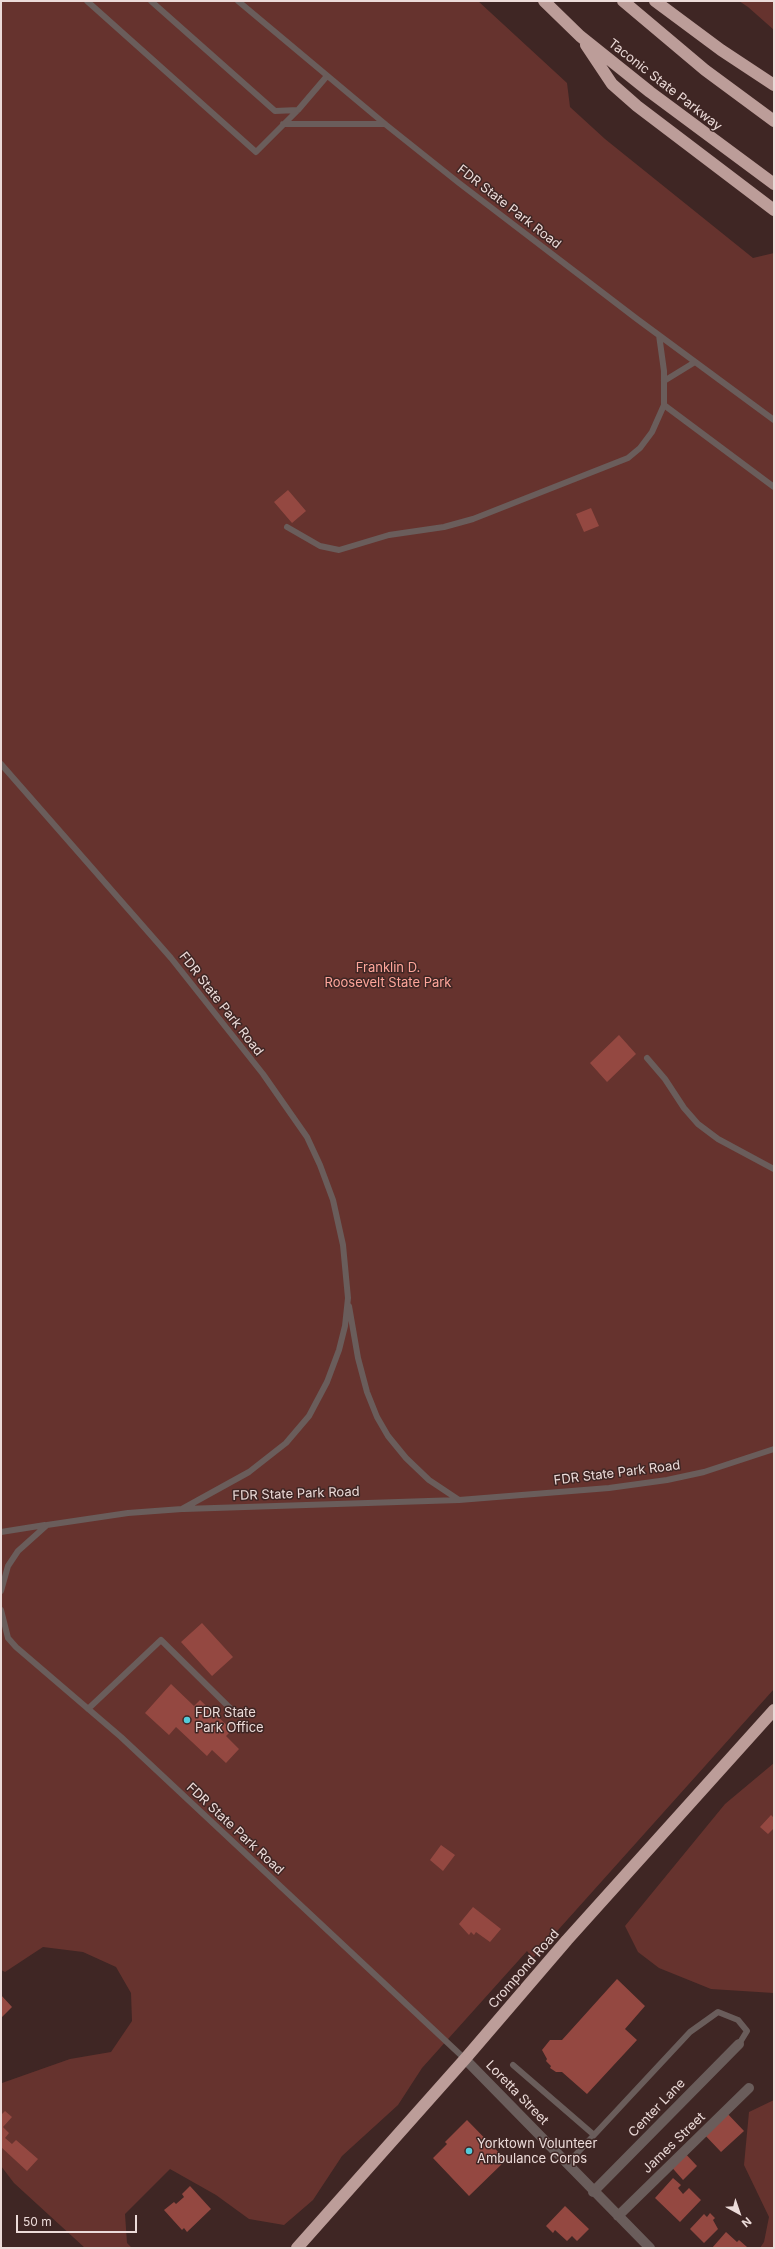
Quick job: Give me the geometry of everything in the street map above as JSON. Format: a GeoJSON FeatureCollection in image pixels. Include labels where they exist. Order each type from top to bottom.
{"type":"FeatureCollection","features":[{"type":"Feature","properties":{"kind":"highway","name":"Taconic State Parkway"},"geometry":{"type":"LineString","coordinates":[[544,1],[580,36],[696,128],[774,184]]}},
{"type":"Feature","properties":{"kind":"highway"},"geometry":{"type":"LineString","coordinates":[[623,1],[705,70],[774,121]]}},
{"type":"Feature","properties":{"kind":"highway"},"geometry":{"type":"LineString","coordinates":[[655,1],[715,46],[774,85]]}},
{"type":"Feature","properties":{"kind":"highway"},"geometry":{"type":"LineString","coordinates":[[580,36],[612,84],[660,125],[774,210]]}},
{"type":"Feature","properties":{"kind":"highway","name":"Crompond Road"},"geometry":{"type":"LineString","coordinates":[[297,2248],[466,2060],[567,1940],[774,1710]]}},
{"type":"Feature","properties":{"kind":"street","name":"Center Lane"},"geometry":{"type":"LineString","coordinates":[[593,2192],[739,2044]]}},
{"type":"Feature","properties":{"kind":"street","name":"Loretta Street"},"geometry":{"type":"LineString","coordinates":[[466,2060],[568,2164],[593,2192],[650,2248]]}},
{"type":"Feature","properties":{"kind":"street","name":"James Street"},"geometry":{"type":"LineString","coordinates":[[618,2216],[749,2088]]}},
{"type":"Feature","properties":{"kind":"lane"},"geometry":{"type":"LineString","coordinates":[[87,1],[256,152],[298,110],[327,76]]}},
{"type":"Feature","properties":{"kind":"lane"},"geometry":{"type":"LineString","coordinates":[[151,1],[275,111],[298,110]]}},
{"type":"Feature","properties":{"kind":"lane","name":"FDR State Park Road"},"geometry":{"type":"LineString","coordinates":[[238,1],[385,124],[659,335],[774,420]]}},
{"type":"Feature","properties":{"kind":"lane"},"geometry":{"type":"LineString","coordinates":[[283,124],[385,124]]}},
{"type":"Feature","properties":{"kind":"lane"},"geometry":{"type":"LineString","coordinates":[[287,528],[320,546],[339,550],[389,535],[444,527],[473,519],[628,458],[640,448],[652,432],[664,405],[664,381],[659,335]]}},
{"type":"Feature","properties":{"kind":"lane"},"geometry":{"type":"LineString","coordinates":[[664,381],[695,362]]}},
{"type":"Feature","properties":{"kind":"lane"},"geometry":{"type":"LineString","coordinates":[[664,405],[774,487]]}},
{"type":"Feature","properties":{"kind":"lane","name":"FDR State Park Road"},"geometry":{"type":"LineString","coordinates":[[1,764],[171,958],[263,1074],[307,1137],[320,1165],[333,1200],[342,1245],[348,1298],[358,1358],[367,1392],[377,1417],[388,1436],[406,1458],[429,1480],[459,1500]]}},
{"type":"Feature","properties":{"kind":"lane"},"geometry":{"type":"LineString","coordinates":[[647,1058],[665,1079],[684,1108],[698,1124],[718,1139],[774,1169]]}},
{"type":"Feature","properties":{"kind":"lane","name":"FDR State Park Road"},"geometry":{"type":"LineString","coordinates":[[182,1509],[249,1472],[286,1443],[308,1416],[327,1382],[339,1350],[345,1326],[348,1298]]}},
{"type":"Feature","properties":{"kind":"lane","name":"FDR State Park Road"},"geometry":{"type":"LineString","coordinates":[[1,1532],[128,1513],[182,1509],[459,1500],[609,1488],[667,1480],[704,1472],[774,1449]]}},
{"type":"Feature","properties":{"kind":"lane","name":"FDR State Park Road"},"geometry":{"type":"LineString","coordinates":[[1,1591],[8,1566],[18,1551],[30,1538],[47,1525]]}},
{"type":"Feature","properties":{"kind":"lane"},"geometry":{"type":"LineString","coordinates":[[1,1610],[8,1638]]}},
{"type":"Feature","properties":{"kind":"lane","name":"FDR State Park Road"},"geometry":{"type":"LineString","coordinates":[[1,1632],[88,1709],[466,2060]]}},
{"type":"Feature","properties":{"kind":"lane"},"geometry":{"type":"LineString","coordinates":[[88,1709],[161,1640],[236,1714]]}},
{"type":"Feature","properties":{"kind":"lane"},"geometry":{"type":"LineString","coordinates":[[568,2164],[690,2032],[718,2012],[738,2020],[747,2031],[739,2044]]}},
{"type":"Feature","properties":{"kind":"lane"},"geometry":{"type":"LineString","coordinates":[[513,2065],[594,2135]]}},
{"type":"Feature","properties":{"kind":"green space","name":"Franklin D. Roosevelt State Park"},"geometry":{"type":"Polygon","coordinates":[[[1,1],[478,1],[567,83],[570,107],[605,139],[753,258],[774,253],[774,1689],[533,1958],[527,1951],[422,2068],[398,2105],[342,2156],[313,2200],[284,2225],[249,2219],[216,2195],[170,2169],[125,2214],[127,2243],[132,2248],[85,2248],[14,2183],[1,2166],[2,2083],[70,2059],[111,2052],[132,2021],[131,1993],[116,1967],[83,1952],[43,1947],[5,1972],[1,1970],[1,1]]]}},
{"type":"Feature","properties":{"kind":"green space"},"geometry":{"type":"Polygon","coordinates":[[[739,1],[774,1],[774,30],[748,7],[739,1]]]}},
{"type":"Feature","properties":{"kind":"green space"},"geometry":{"type":"Polygon","coordinates":[[[774,1763],[774,1993],[711,1989],[659,1968],[638,1952],[625,1926],[725,1804],[774,1763]]]}},
{"type":"Feature","properties":{"kind":"green space"},"geometry":{"type":"Polygon","coordinates":[[[774,2100],[774,2248],[760,2248],[764,2242],[769,2217],[744,2165],[749,2112],[774,2100]]]}},
{"type":"Feature","properties":{"kind":"building"},"geometry":{"type":"Polygon","coordinates":[[[288,490],[306,511],[292,523],[274,502],[288,490]]]}},
{"type":"Feature","properties":{"kind":"building"},"geometry":{"type":"Polygon","coordinates":[[[591,508],[599,526],[584,532],[576,514],[591,508]]]}},
{"type":"Feature","properties":{"kind":"building"},"geometry":{"type":"Polygon","coordinates":[[[619,1035],[636,1054],[607,1082],[590,1063],[619,1035]]]}},
{"type":"Feature","properties":{"kind":"building"},"geometry":{"type":"Polygon","coordinates":[[[202,1623],[233,1657],[212,1676],[181,1642],[202,1623]]]}},
{"type":"Feature","properties":{"kind":"building","name":"FDR State Park Office"},"geometry":{"type":"Polygon","coordinates":[[[171,1684],[194,1706],[200,1700],[232,1730],[226,1736],[239,1749],[226,1763],[212,1750],[207,1756],[176,1727],[169,1735],[145,1713],[171,1684]]]}},
{"type":"Feature","properties":{"kind":"building"},"geometry":{"type":"Polygon","coordinates":[[[771,1815],[774,1818],[774,1828],[768,1834],[760,1827],[771,1815]]]}},
{"type":"Feature","properties":{"kind":"building"},"geometry":{"type":"Polygon","coordinates":[[[441,1845],[455,1855],[443,1871],[430,1860],[441,1845]]]}},
{"type":"Feature","properties":{"kind":"building"},"geometry":{"type":"Polygon","coordinates":[[[473,1907],[501,1929],[490,1942],[476,1932],[474,1935],[471,1932],[469,1935],[459,1924],[473,1907]]]}},
{"type":"Feature","properties":{"kind":"building"},"geometry":{"type":"Polygon","coordinates":[[[617,1979],[645,2006],[625,2029],[637,2040],[587,2094],[562,2072],[556,2072],[550,2068],[551,2066],[546,2061],[547,2059],[542,2050],[550,2040],[562,2040],[617,1979]]]}},
{"type":"Feature","properties":{"kind":"building"},"geometry":{"type":"Polygon","coordinates":[[[1,1995],[12,2007],[1,2018],[1,1995]]]}},
{"type":"Feature","properties":{"kind":"building"},"geometry":{"type":"Polygon","coordinates":[[[5,2111],[12,2117],[3,2127],[9,2133],[5,2138],[12,2144],[16,2140],[38,2159],[27,2171],[1,2147],[1,2115],[5,2111]]]}},
{"type":"Feature","properties":{"kind":"building"},"geometry":{"type":"Polygon","coordinates":[[[725,2111],[744,2131],[721,2152],[702,2132],[725,2111]]]}},
{"type":"Feature","properties":{"kind":"building","name":"Yorktown Volunteer Ambulance Corps"},"geometry":{"type":"Polygon","coordinates":[[[467,2120],[506,2160],[469,2196],[433,2158],[447,2144],[445,2142],[467,2120]]]}},
{"type":"Feature","properties":{"kind":"building"},"geometry":{"type":"Polygon","coordinates":[[[682,2150],[697,2166],[683,2180],[668,2163],[682,2150]]]}},
{"type":"Feature","properties":{"kind":"building"},"geometry":{"type":"Polygon","coordinates":[[[673,2178],[681,2185],[678,2188],[683,2194],[689,2188],[701,2200],[680,2222],[655,2198],[673,2178]]]}},
{"type":"Feature","properties":{"kind":"building"},"geometry":{"type":"Polygon","coordinates":[[[190,2186],[211,2209],[187,2232],[184,2228],[182,2230],[164,2210],[174,2202],[176,2204],[184,2197],[182,2194],[190,2186]]]}},
{"type":"Feature","properties":{"kind":"building"},"geometry":{"type":"Polygon","coordinates":[[[565,2206],[589,2229],[577,2241],[572,2236],[567,2241],[555,2230],[553,2233],[546,2226],[565,2206]]]}},
{"type":"Feature","properties":{"kind":"building"},"geometry":{"type":"Polygon","coordinates":[[[710,2213],[715,2218],[713,2220],[718,2229],[704,2243],[690,2229],[704,2214],[707,2217],[710,2213]]]}},
{"type":"Feature","properties":{"kind":"building"},"geometry":{"type":"Polygon","coordinates":[[[726,2232],[737,2242],[739,2240],[747,2247],[712,2248],[726,2232]]]}},
{"type":"Feature","properties":{"kind":"place","name":"FDR State Park Office"},"geometry":{"type":"Point","coordinates":[187,1720]}},
{"type":"Feature","properties":{"kind":"place","name":"Yorktown Volunteer Ambulance Corps"},"geometry":{"type":"Point","coordinates":[469,2151]}}]}
